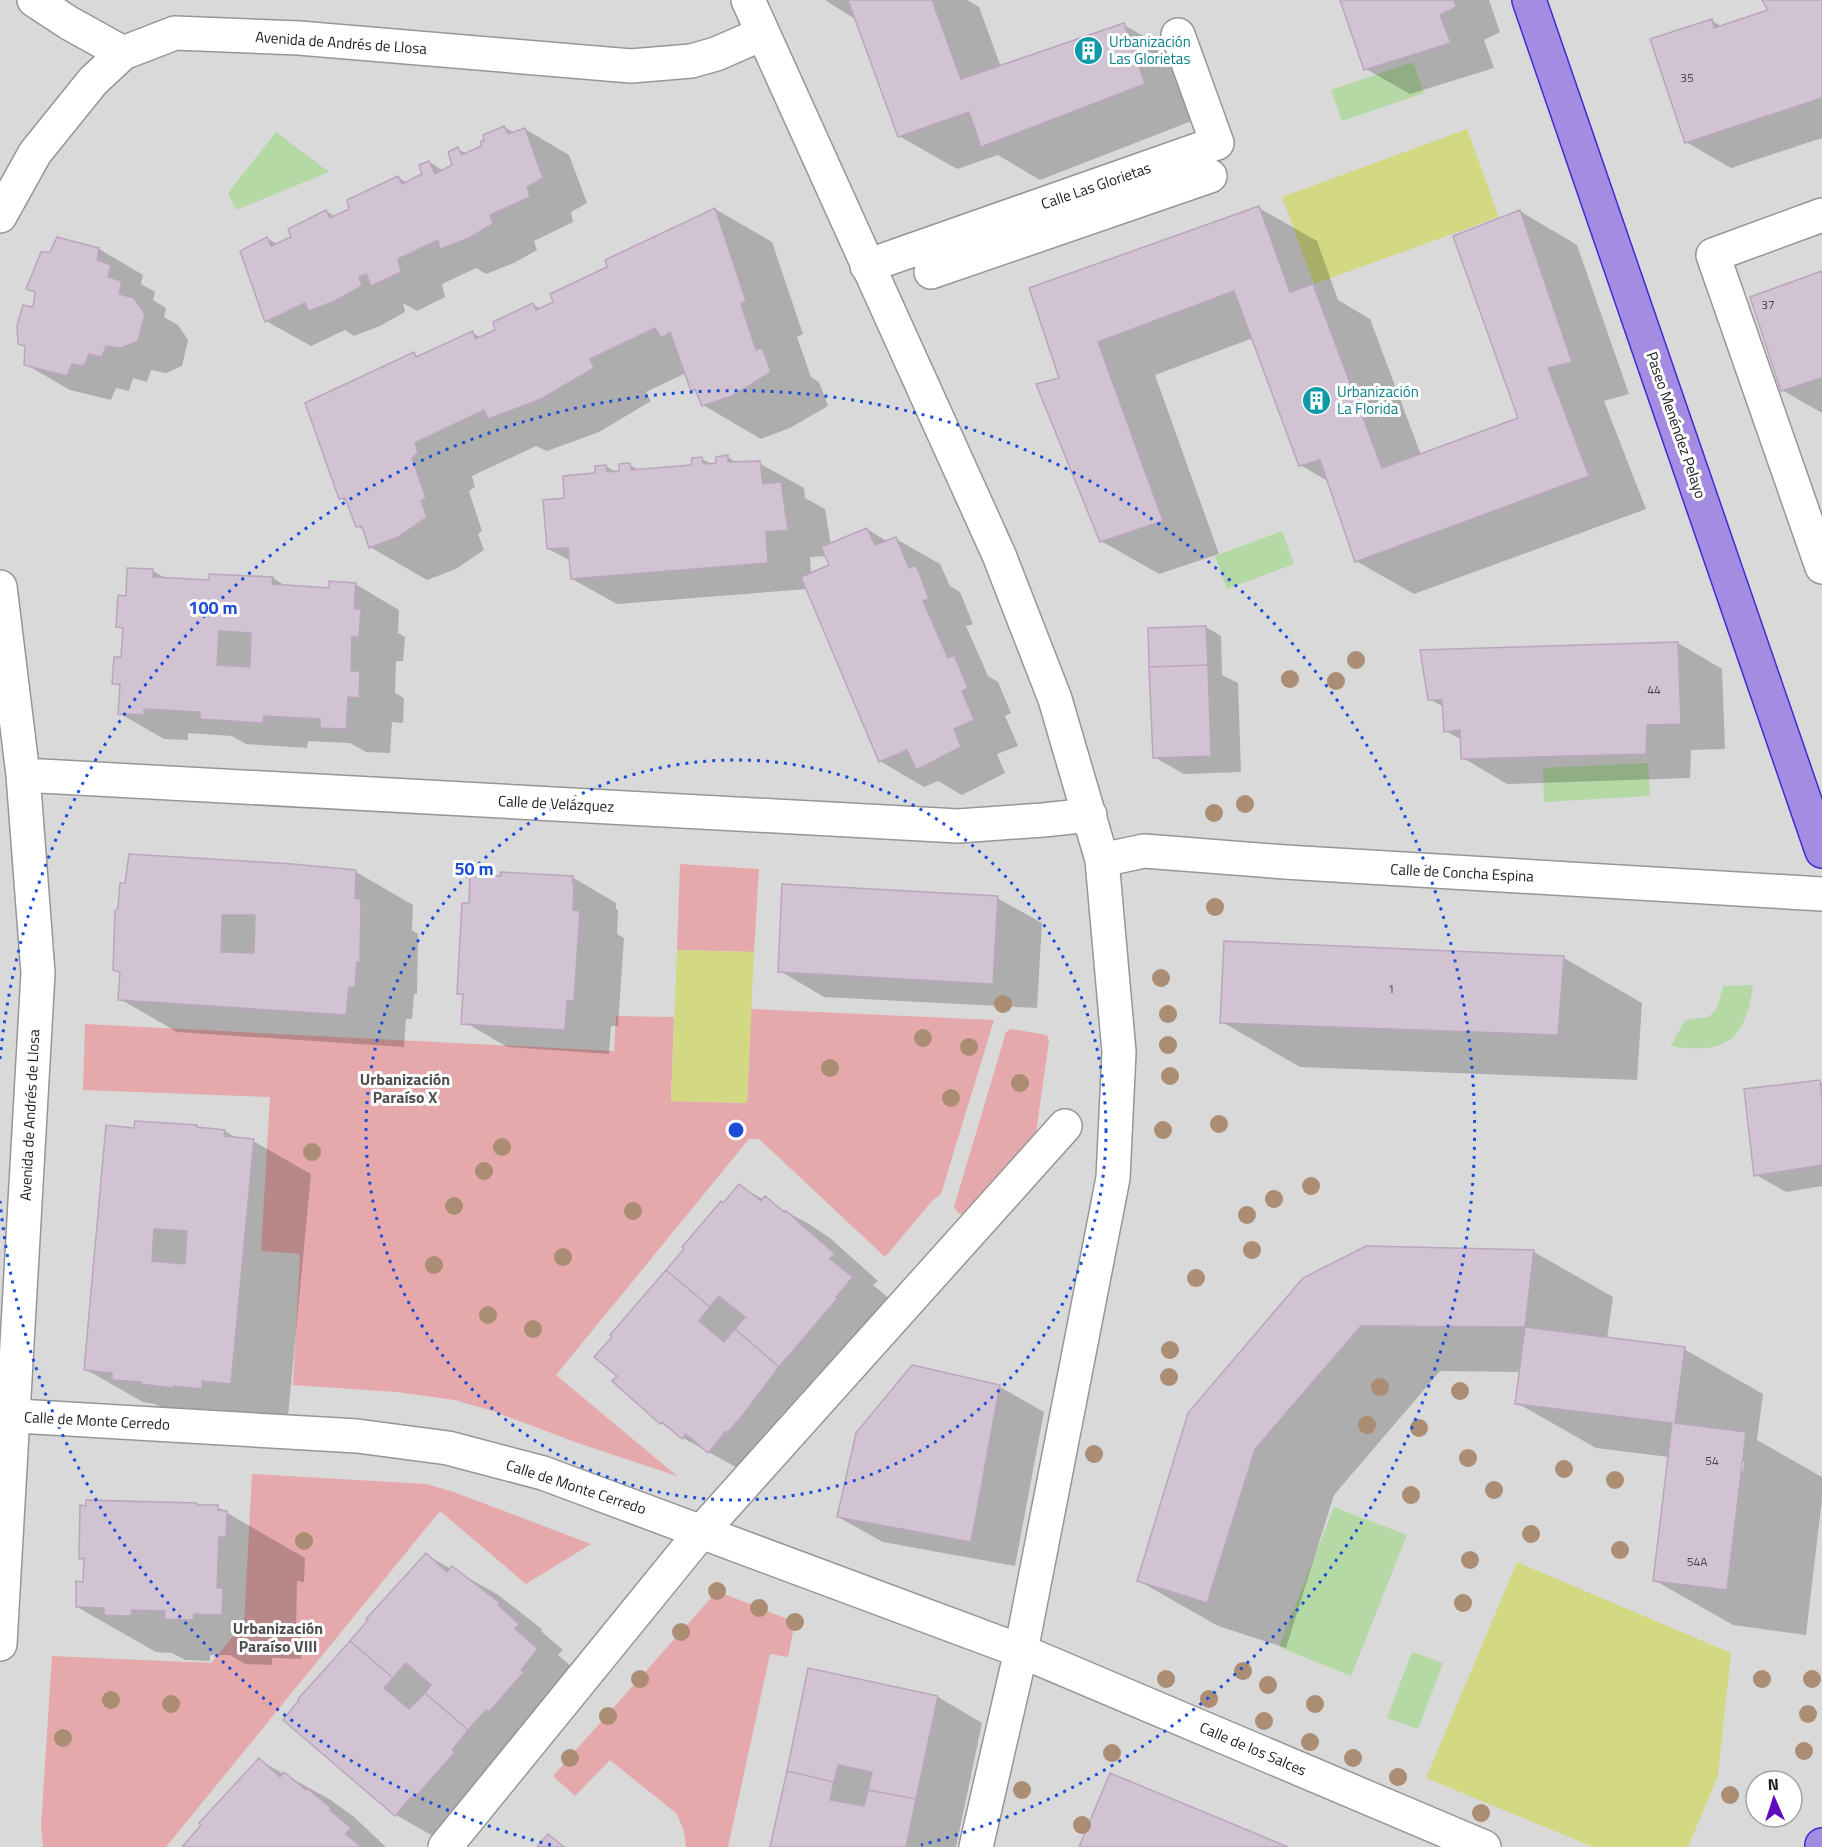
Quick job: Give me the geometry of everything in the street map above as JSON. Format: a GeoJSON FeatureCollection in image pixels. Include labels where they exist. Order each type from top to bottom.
{"type":"FeatureCollection","features":[{"type":"Feature","properties":{"kind":"highway","name":"Paseo Menéndez Pelayo"},"geometry":{"type":"LineString","coordinates":[[1529,0],[1822,851]]}},
{"type":"Feature","properties":{"kind":"street"},"geometry":{"type":"LineString","coordinates":[[34,0],[69,23],[123,53]]}},
{"type":"Feature","properties":{"kind":"street"},"geometry":{"type":"LineString","coordinates":[[748,0],[999,555],[1055,699],[1102,860],[1119,1052],[1113,1178],[1021,1651],[976,1847]]}},
{"type":"Feature","properties":{"kind":"street","name":"Avenida de Andrés de Llosa"},"geometry":{"type":"LineString","coordinates":[[0,216],[35,153],[93,81],[123,53],[175,33],[299,38],[631,66],[691,61],[716,54],[762,34]]}},
{"type":"Feature","properties":{"kind":"street","name":"Calle Las Glorietas"},"geometry":{"type":"LineString","coordinates":[[867,266],[1217,143],[1178,35]]}},
{"type":"Feature","properties":{"kind":"street"},"geometry":{"type":"LineString","coordinates":[[931,272],[1210,176]]}},
{"type":"Feature","properties":{"kind":"street"},"geometry":{"type":"LineString","coordinates":[[1822,215],[1713,255],[1822,567]]}},
{"type":"Feature","properties":{"kind":"street","name":"Avenida de Andrés de Llosa"},"geometry":{"type":"LineString","coordinates":[[0,587],[23,775],[38,973],[6,1415],[0,1644]]}},
{"type":"Feature","properties":{"kind":"street","name":"Calle de Velázquez"},"geometry":{"type":"LineString","coordinates":[[23,775],[958,826],[1090,815]]}},
{"type":"Feature","properties":{"kind":"street","name":"Calle de Concha Espina"},"geometry":{"type":"LineString","coordinates":[[1102,860],[1144,851],[1309,864],[1822,894]]}},
{"type":"Feature","properties":{"kind":"street"},"geometry":{"type":"LineString","coordinates":[[445,1847],[702,1531],[1065,1126]]}},
{"type":"Feature","properties":{"kind":"street","name":"Calle de Monte Cerredo"},"geometry":{"type":"LineString","coordinates":[[6,1415],[357,1436],[448,1448],[543,1473],[1021,1651]]}},
{"type":"Feature","properties":{"kind":"street","name":"Calle de los Salces"},"geometry":{"type":"LineString","coordinates":[[1021,1651],[1484,1847]]}},
{"type":"Feature","properties":{"kind":"shaded area"},"geometry":{"type":"Polygon","coordinates":[[[0,0],[1822,0],[1822,1847],[0,1847],[0,0]]]}},
{"type":"Feature","properties":{"kind":"shaded area"},"geometry":{"type":"Polygon","coordinates":[[[1413,62],[1424,93],[1342,121],[1331,90],[1413,62]]]}},
{"type":"Feature","properties":{"kind":"shaded area"},"geometry":{"type":"Polygon","coordinates":[[[1467,129],[1499,217],[1314,284],[1282,197],[1467,129]]]}},
{"type":"Feature","properties":{"kind":"shaded area"},"geometry":{"type":"Polygon","coordinates":[[[276,132],[329,172],[236,210],[228,193],[276,132]]]}},
{"type":"Feature","properties":{"kind":"shaded area"},"geometry":{"type":"Polygon","coordinates":[[[1282,531],[1294,564],[1227,589],[1215,556],[1282,531]]]}},
{"type":"Feature","properties":{"kind":"shaded area"},"geometry":{"type":"Polygon","coordinates":[[[1648,763],[1650,796],[1544,802],[1543,768],[1648,763]]]}},
{"type":"Feature","properties":{"kind":"shaded area"},"geometry":{"type":"Polygon","coordinates":[[[680,864],[759,869],[754,952],[677,950],[680,864]]]}},
{"type":"Feature","properties":{"kind":"shaded area"},"geometry":{"type":"Polygon","coordinates":[[[677,950],[754,952],[747,1103],[671,1101],[677,950]]]}},
{"type":"Feature","properties":{"kind":"shaded area"},"geometry":{"type":"Polygon","coordinates":[[[1753,985],[1745,1019],[1730,1039],[1706,1048],[1671,1046],[1685,1020],[1709,1017],[1717,1008],[1723,986],[1753,985]]]}},
{"type":"Feature","properties":{"kind":"shaded area"},"geometry":{"type":"Polygon","coordinates":[[[751,1009],[994,1020],[941,1194],[933,1200],[885,1257],[759,1139],[749,1139],[556,1375],[677,1476],[578,1443],[493,1411],[454,1400],[397,1392],[293,1385],[300,1254],[261,1251],[270,1097],[83,1090],[85,1024],[614,1051],[616,1016],[674,1017],[671,1101],[747,1103],[751,1009]]]}},
{"type":"Feature","properties":{"kind":"shaded area"},"geometry":{"type":"Polygon","coordinates":[[[1011,1029],[1047,1035],[1049,1041],[1036,1133],[1030,1144],[964,1215],[958,1213],[954,1207],[1006,1032],[1011,1029]]]}},
{"type":"Feature","properties":{"kind":"shaded area"},"geometry":{"type":"Polygon","coordinates":[[[252,1474],[426,1484],[451,1491],[591,1544],[526,1584],[440,1511],[166,1847],[43,1847],[41,1826],[52,1656],[211,1663],[244,1623],[252,1474]]]}},
{"type":"Feature","properties":{"kind":"shaded area"},"geometry":{"type":"Polygon","coordinates":[[[1334,1507],[1407,1535],[1351,1676],[1279,1647],[1334,1507]]]}},
{"type":"Feature","properties":{"kind":"shaded area"},"geometry":{"type":"Polygon","coordinates":[[[1517,1562],[1731,1653],[1718,1776],[1688,1847],[1593,1847],[1426,1778],[1517,1562]]]}},
{"type":"Feature","properties":{"kind":"shaded area"},"geometry":{"type":"Polygon","coordinates":[[[717,1591],[795,1622],[788,1657],[770,1654],[728,1847],[686,1847],[684,1832],[677,1814],[610,1760],[575,1796],[553,1776],[717,1591]]]}},
{"type":"Feature","properties":{"kind":"shaded area"},"geometry":{"type":"Polygon","coordinates":[[[1412,1652],[1443,1663],[1418,1729],[1387,1718],[1412,1652]]]}},
{"type":"Feature","properties":{"kind":"building","name":"Urbanización Las Glorietas"},"geometry":{"type":"Polygon","coordinates":[[[848,0],[932,0],[961,79],[1124,23],[1145,84],[981,147],[969,112],[898,137],[848,0]]]}},
{"type":"Feature","properties":{"kind":"building"},"geometry":{"type":"Polygon","coordinates":[[[1340,0],[1454,0],[1456,7],[1440,15],[1451,43],[1364,70],[1340,0]]]}},
{"type":"Feature","properties":{"kind":"building"},"geometry":{"type":"Polygon","coordinates":[[[1762,0],[1822,0],[1822,98],[1685,143],[1650,39],[1712,19],[1714,28],[1768,10],[1762,0]]]}},
{"type":"Feature","properties":{"kind":"building"},"geometry":{"type":"Polygon","coordinates":[[[504,126],[508,134],[525,128],[543,178],[527,187],[530,197],[490,215],[493,224],[469,238],[440,249],[438,240],[398,259],[401,272],[371,286],[366,274],[359,277],[362,286],[335,301],[309,311],[305,303],[265,322],[240,251],[267,237],[271,246],[291,237],[288,229],[326,210],[330,218],[349,209],[347,200],[398,176],[402,184],[422,174],[419,165],[429,161],[435,174],[452,165],[448,152],[458,147],[462,155],[481,146],[481,141],[484,141],[483,135],[504,126]]]}},
{"type":"Feature","properties":{"kind":"building","name":"Urbanización La Florida"},"geometry":{"type":"Polygon","coordinates":[[[1259,206],[1290,292],[1313,284],[1382,468],[1518,418],[1453,236],[1520,210],[1572,362],[1548,368],[1589,476],[1355,562],[1320,460],[1299,466],[1234,291],[1098,342],[1163,521],[1100,542],[1036,384],[1059,378],[1029,288],[1259,206]]]}},
{"type":"Feature","properties":{"kind":"building"},"geometry":{"type":"Polygon","coordinates":[[[715,208],[746,301],[741,304],[756,350],[762,347],[771,372],[732,396],[702,406],[695,389],[691,391],[670,332],[661,338],[655,328],[590,359],[594,368],[541,399],[488,419],[484,410],[415,443],[418,453],[412,458],[426,498],[421,501],[427,517],[398,537],[369,548],[362,526],[356,527],[345,498],[339,499],[305,403],[414,352],[416,357],[473,331],[475,339],[495,330],[493,322],[533,303],[536,310],[553,302],[550,294],[607,267],[605,260],[715,208]]]}},
{"type":"Feature","properties":{"kind":"building"},"geometry":{"type":"Polygon","coordinates":[[[57,237],[99,248],[97,260],[111,265],[108,277],[122,281],[119,294],[134,298],[145,314],[138,341],[121,348],[106,346],[102,357],[89,354],[84,366],[72,364],[67,376],[24,365],[25,346],[18,344],[17,325],[23,305],[33,307],[35,292],[26,289],[41,252],[50,252],[57,237]]]}},
{"type":"Feature","properties":{"kind":"building"},"geometry":{"type":"Polygon","coordinates":[[[1822,271],[1822,378],[1781,391],[1750,297],[1822,271]]]}},
{"type":"Feature","properties":{"kind":"building"},"geometry":{"type":"Polygon","coordinates":[[[728,455],[728,462],[760,461],[763,484],[781,482],[788,530],[766,532],[768,563],[571,579],[568,548],[547,549],[543,500],[564,498],[563,476],[595,473],[595,466],[606,465],[607,472],[619,471],[619,464],[630,463],[631,470],[691,465],[692,458],[702,457],[703,464],[716,463],[716,457],[728,455]]]}},
{"type":"Feature","properties":{"kind":"building"},"geometry":{"type":"Polygon","coordinates":[[[867,528],[875,545],[896,537],[909,568],[916,565],[929,599],[923,601],[948,658],[954,655],[968,688],[962,691],[974,720],[954,729],[961,747],[916,770],[907,750],[879,762],[801,577],[829,565],[821,547],[867,528]]]}},
{"type":"Feature","properties":{"kind":"building"},"geometry":{"type":"Polygon","coordinates":[[[127,568],[153,569],[153,577],[209,580],[209,574],[273,577],[272,584],[329,588],[329,581],[356,583],[354,609],[361,609],[359,637],[352,636],[351,671],[360,671],[359,698],[348,697],[346,729],[320,728],[320,719],[264,716],[263,723],[200,719],[200,712],[144,709],[144,715],[118,714],[120,684],[112,684],[114,657],[121,657],[123,628],[116,627],[118,595],[126,596],[127,568]],[[219,631],[217,665],[250,667],[251,633],[219,631]]]}},
{"type":"Feature","properties":{"kind":"building"},"geometry":{"type":"Polygon","coordinates":[[[1206,626],[1208,665],[1149,667],[1148,628],[1206,626]]]}},
{"type":"Feature","properties":{"kind":"building"},"geometry":{"type":"Polygon","coordinates":[[[1678,642],[1681,724],[1647,725],[1646,754],[1461,759],[1460,730],[1444,732],[1442,700],[1428,700],[1420,650],[1678,642]]]}},
{"type":"Feature","properties":{"kind":"building"},"geometry":{"type":"Polygon","coordinates":[[[1208,665],[1211,756],[1153,758],[1149,667],[1208,665]]]}},
{"type":"Feature","properties":{"kind":"building"},"geometry":{"type":"Polygon","coordinates":[[[129,854],[356,870],[355,898],[361,899],[360,962],[357,962],[355,987],[349,987],[346,1015],[118,1000],[120,972],[113,970],[115,911],[118,908],[120,883],[125,883],[129,854]],[[222,915],[221,952],[254,953],[255,915],[222,915]]]}},
{"type":"Feature","properties":{"kind":"building"},"geometry":{"type":"Polygon","coordinates":[[[500,872],[573,876],[573,910],[580,911],[574,1001],[567,1001],[565,1030],[461,1024],[463,994],[457,994],[462,903],[469,903],[470,874],[501,876],[500,872]]]}},
{"type":"Feature","properties":{"kind":"building"},"geometry":{"type":"Polygon","coordinates":[[[782,884],[998,896],[993,984],[778,972],[782,884]]]}},
{"type":"Feature","properties":{"kind":"building"},"geometry":{"type":"Polygon","coordinates":[[[1224,941],[1564,956],[1558,1035],[1220,1023],[1224,941]]]}},
{"type":"Feature","properties":{"kind":"building"},"geometry":{"type":"Polygon","coordinates":[[[1820,1080],[1822,1165],[1754,1176],[1744,1089],[1820,1080]]]}},
{"type":"Feature","properties":{"kind":"building"},"geometry":{"type":"Polygon","coordinates":[[[135,1121],[197,1125],[197,1127],[225,1130],[224,1136],[254,1139],[231,1384],[202,1381],[202,1389],[174,1386],[173,1388],[112,1380],[112,1373],[84,1370],[106,1125],[134,1128],[135,1121]],[[154,1229],[152,1261],[185,1264],[187,1231],[154,1229]]]}},
{"type":"Feature","properties":{"kind":"building"},"geometry":{"type":"Polygon","coordinates":[[[739,1184],[761,1201],[765,1196],[784,1212],[786,1211],[835,1254],[830,1259],[853,1277],[779,1367],[735,1329],[745,1317],[719,1296],[710,1307],[666,1270],[684,1249],[682,1247],[721,1201],[723,1203],[739,1184]]]}},
{"type":"Feature","properties":{"kind":"building"},"geometry":{"type":"Polygon","coordinates":[[[1366,1246],[1534,1250],[1525,1327],[1361,1326],[1255,1449],[1207,1603],[1137,1581],[1188,1413],[1303,1278],[1366,1246]]]}},
{"type":"Feature","properties":{"kind":"building"},"geometry":{"type":"Polygon","coordinates":[[[666,1270],[710,1307],[699,1321],[724,1342],[735,1329],[779,1367],[743,1415],[708,1453],[686,1434],[682,1439],[662,1422],[660,1424],[612,1381],[617,1376],[594,1357],[666,1270]]]}},
{"type":"Feature","properties":{"kind":"building"},"geometry":{"type":"Polygon","coordinates":[[[1525,1327],[1685,1347],[1675,1423],[1746,1432],[1727,1590],[1653,1581],[1672,1423],[1515,1404],[1525,1327]]]}},
{"type":"Feature","properties":{"kind":"building"},"geometry":{"type":"Polygon","coordinates":[[[912,1365],[1000,1385],[971,1542],[837,1517],[856,1433],[912,1365]]]}},
{"type":"Feature","properties":{"kind":"building"},"geometry":{"type":"Polygon","coordinates":[[[86,1500],[197,1503],[197,1505],[218,1505],[218,1510],[227,1511],[226,1537],[219,1537],[217,1588],[223,1588],[222,1615],[194,1614],[193,1620],[164,1619],[165,1611],[132,1610],[131,1616],[104,1615],[104,1608],[76,1607],[76,1581],[83,1582],[84,1558],[79,1559],[80,1505],[86,1506],[86,1500]]]}},
{"type":"Feature","properties":{"kind":"building"},"geometry":{"type":"Polygon","coordinates":[[[426,1553],[447,1572],[452,1566],[500,1603],[498,1605],[519,1624],[515,1629],[538,1649],[521,1670],[524,1672],[489,1712],[486,1710],[468,1730],[425,1693],[431,1685],[406,1663],[393,1678],[350,1641],[368,1620],[366,1619],[426,1553]]]}},
{"type":"Feature","properties":{"kind":"building"},"geometry":{"type":"Polygon","coordinates":[[[350,1641],[393,1678],[384,1688],[409,1709],[425,1693],[468,1730],[452,1750],[455,1752],[414,1799],[411,1797],[395,1816],[283,1720],[298,1699],[350,1641]]]}},
{"type":"Feature","properties":{"kind":"building"},"geometry":{"type":"Polygon","coordinates":[[[808,1668],[938,1696],[916,1799],[868,1790],[872,1772],[838,1765],[834,1782],[787,1771],[808,1668]]]}},
{"type":"Feature","properties":{"kind":"building"},"geometry":{"type":"Polygon","coordinates":[[[259,1758],[280,1777],[284,1772],[331,1808],[330,1810],[351,1828],[346,1834],[361,1847],[182,1847],[201,1825],[199,1823],[259,1758]]]}},
{"type":"Feature","properties":{"kind":"building"},"geometry":{"type":"Polygon","coordinates":[[[787,1771],[834,1782],[830,1800],[864,1806],[868,1790],[916,1799],[906,1847],[770,1847],[787,1771]]]}},
{"type":"Feature","properties":{"kind":"building"},"geometry":{"type":"Polygon","coordinates":[[[1110,1773],[1288,1847],[1079,1847],[1110,1773]]]}},
{"type":"Feature","properties":{"kind":"building"},"geometry":{"type":"Polygon","coordinates":[[[548,1834],[564,1847],[537,1847],[548,1834]]]}},
{"type":"Feature","properties":{"kind":"place","name":"Urbanización Las Glorietas"},"geometry":{"type":"Point","coordinates":[1088,51]}},
{"type":"Feature","properties":{"kind":"place","name":"Urbanización La Florida"},"geometry":{"type":"Point","coordinates":[1316,401]}},
{"type":"Feature","properties":{"kind":"district","name":"Urbanización Paraíso X"},"geometry":{"type":"Point","coordinates":[405,1088]}},
{"type":"Feature","properties":{"kind":"district","name":"Urbanización Paraíso VIII"},"geometry":{"type":"Point","coordinates":[278,1637]}}]}
